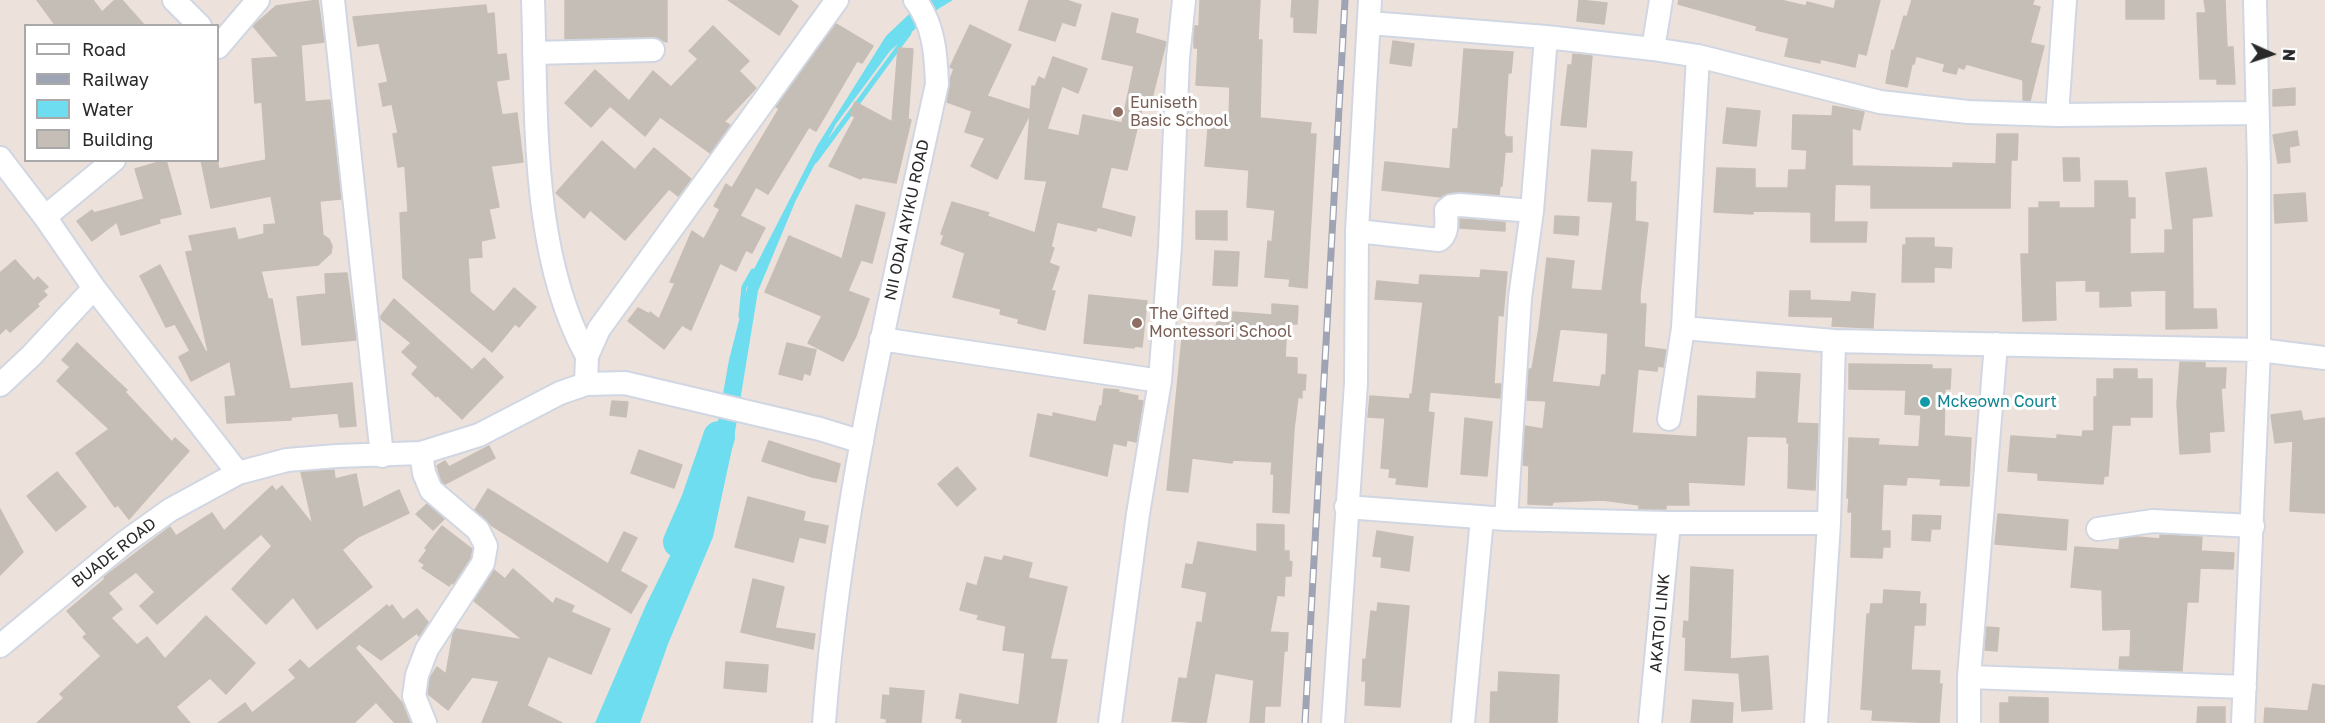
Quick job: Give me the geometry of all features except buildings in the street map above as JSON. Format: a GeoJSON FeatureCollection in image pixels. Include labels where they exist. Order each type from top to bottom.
{"type":"FeatureCollection","features":[{"type":"Feature","properties":{"kind":"street"},"geometry":{"type":"LineString","coordinates":[[174,0],[199,24]]}},
{"type":"Feature","properties":{"kind":"street"},"geometry":{"type":"LineString","coordinates":[[219,43],[258,0]]}},
{"type":"Feature","properties":{"kind":"street"},"geometry":{"type":"LineString","coordinates":[[333,0],[382,456]]}},
{"type":"Feature","properties":{"kind":"street"},"geometry":{"type":"LineString","coordinates":[[532,0],[539,166],[544,222],[555,278],[573,332],[587,356]]}},
{"type":"Feature","properties":{"kind":"street"},"geometry":{"type":"LineString","coordinates":[[837,0],[599,329],[587,356],[586,384],[625,384],[820,429],[862,442]]}},
{"type":"Feature","properties":{"kind":"street","name":"NII ODAI AYIKU ROAD"},"geometry":{"type":"LineString","coordinates":[[824,723],[830,647],[862,442],[881,339],[937,84],[936,55],[930,29],[915,0]]}},
{"type":"Feature","properties":{"kind":"street"},"geometry":{"type":"LineString","coordinates":[[1110,723],[1138,514],[1160,381],[1170,247],[1178,58],[1184,0]]}},
{"type":"Feature","properties":{"kind":"street"},"geometry":{"type":"LineString","coordinates":[[1333,723],[1356,383],[1357,231],[1370,0]]}},
{"type":"Feature","properties":{"kind":"street"},"geometry":{"type":"LineString","coordinates":[[1653,49],[1661,0]]}},
{"type":"Feature","properties":{"kind":"street"},"geometry":{"type":"LineString","coordinates":[[2057,116],[2065,0]]}},
{"type":"Feature","properties":{"kind":"street"},"geometry":{"type":"LineString","coordinates":[[2243,723],[2259,350],[2259,167],[2255,0]]}},
{"type":"Feature","properties":{"kind":"street"},"geometry":{"type":"LineString","coordinates":[[1368,23],[1546,37],[1653,49],[1698,56],[1880,102],[1968,112],[2057,116],[2257,113]]}},
{"type":"Feature","properties":{"kind":"street"},"geometry":{"type":"LineString","coordinates":[[1506,519],[1520,298],[1532,211],[1546,37]]}},
{"type":"Feature","properties":{"kind":"street"},"geometry":{"type":"LineString","coordinates":[[534,53],[653,50]]}},
{"type":"Feature","properties":{"kind":"street"},"geometry":{"type":"LineString","coordinates":[[1669,419],[1683,328],[1698,56]]}},
{"type":"Feature","properties":{"kind":"street"},"geometry":{"type":"LineString","coordinates":[[0,158],[45,217],[94,288],[238,473]]}},
{"type":"Feature","properties":{"kind":"street"},"geometry":{"type":"LineString","coordinates":[[45,217],[112,162]]}},
{"type":"Feature","properties":{"kind":"street"},"geometry":{"type":"LineString","coordinates":[[1357,231],[1439,240],[1446,230],[1446,210],[1451,206],[1532,211]]}},
{"type":"Feature","properties":{"kind":"street"},"geometry":{"type":"LineString","coordinates":[[0,385],[31,356],[94,288]]}},
{"type":"Feature","properties":{"kind":"street"},"geometry":{"type":"LineString","coordinates":[[1683,328],[1834,341],[2259,350],[2325,358]]}},
{"type":"Feature","properties":{"kind":"street"},"geometry":{"type":"LineString","coordinates":[[881,339],[1160,381]]}},
{"type":"Feature","properties":{"kind":"street"},"geometry":{"type":"LineString","coordinates":[[1816,723],[1828,523],[1834,341]]}},
{"type":"Feature","properties":{"kind":"street"},"geometry":{"type":"LineString","coordinates":[[1969,723],[1968,677],[1996,344]]}},
{"type":"Feature","properties":{"kind":"street","name":"BUADE ROAD"},"geometry":{"type":"LineString","coordinates":[[0,646],[170,510],[238,473],[287,460],[420,453],[479,435],[560,393],[586,384]]}},
{"type":"Feature","properties":{"kind":"street"},"geometry":{"type":"LineString","coordinates":[[420,453],[424,473],[431,490],[478,530],[486,546],[483,563],[427,649],[417,675],[414,696],[425,723]]}},
{"type":"Feature","properties":{"kind":"street"},"geometry":{"type":"LineString","coordinates":[[1346,507],[1506,519],[1669,523],[1828,523]]}},
{"type":"Feature","properties":{"kind":"street"},"geometry":{"type":"LineString","coordinates":[[1463,723],[1482,518]]}},
{"type":"Feature","properties":{"kind":"street"},"geometry":{"type":"LineString","coordinates":[[2098,529],[2153,521],[2253,526]]}},
{"type":"Feature","properties":{"kind":"street","name":"AKATOI LINK"},"geometry":{"type":"LineString","coordinates":[[1650,723],[1669,523]]}},
{"type":"Feature","properties":{"kind":"street"},"geometry":{"type":"LineString","coordinates":[[1968,677],[2245,687]]}},
{"type":"Feature","properties":{"kind":"water"},"geometry":{"type":"Polygon","coordinates":[[[924,0],[953,0],[938,9],[890,51],[836,124],[796,200],[758,291],[733,444],[713,537],[668,644],[640,723],[595,723],[646,605],[702,491],[717,428],[729,360],[750,277],[817,146],[886,36],[924,0]]]}},
{"type":"Feature","properties":{"kind":"waterway"},"geometry":{"type":"LineString","coordinates":[[815,161],[909,33]]}},
{"type":"Feature","properties":{"kind":"waterway"},"geometry":{"type":"LineString","coordinates":[[741,316],[744,287],[753,271]]}},
{"type":"Feature","properties":{"kind":"waterway"},"geometry":{"type":"LineString","coordinates":[[679,542],[697,501],[719,437]]}},
{"type":"Feature","properties":{"kind":"railway"},"geometry":{"type":"LineString","coordinates":[[1305,723],[1345,0]]}},
{"type":"Feature","properties":{"kind":"place","name":"Euniseth Basic School"},"geometry":{"type":"Point","coordinates":[1118,112]}},
{"type":"Feature","properties":{"kind":"place","name":"The Gifted Montessori School"},"geometry":{"type":"Point","coordinates":[1137,323]}},
{"type":"Feature","properties":{"kind":"place","name":"Mckeown Court"},"geometry":{"type":"Point","coordinates":[1925,402]}}]}
